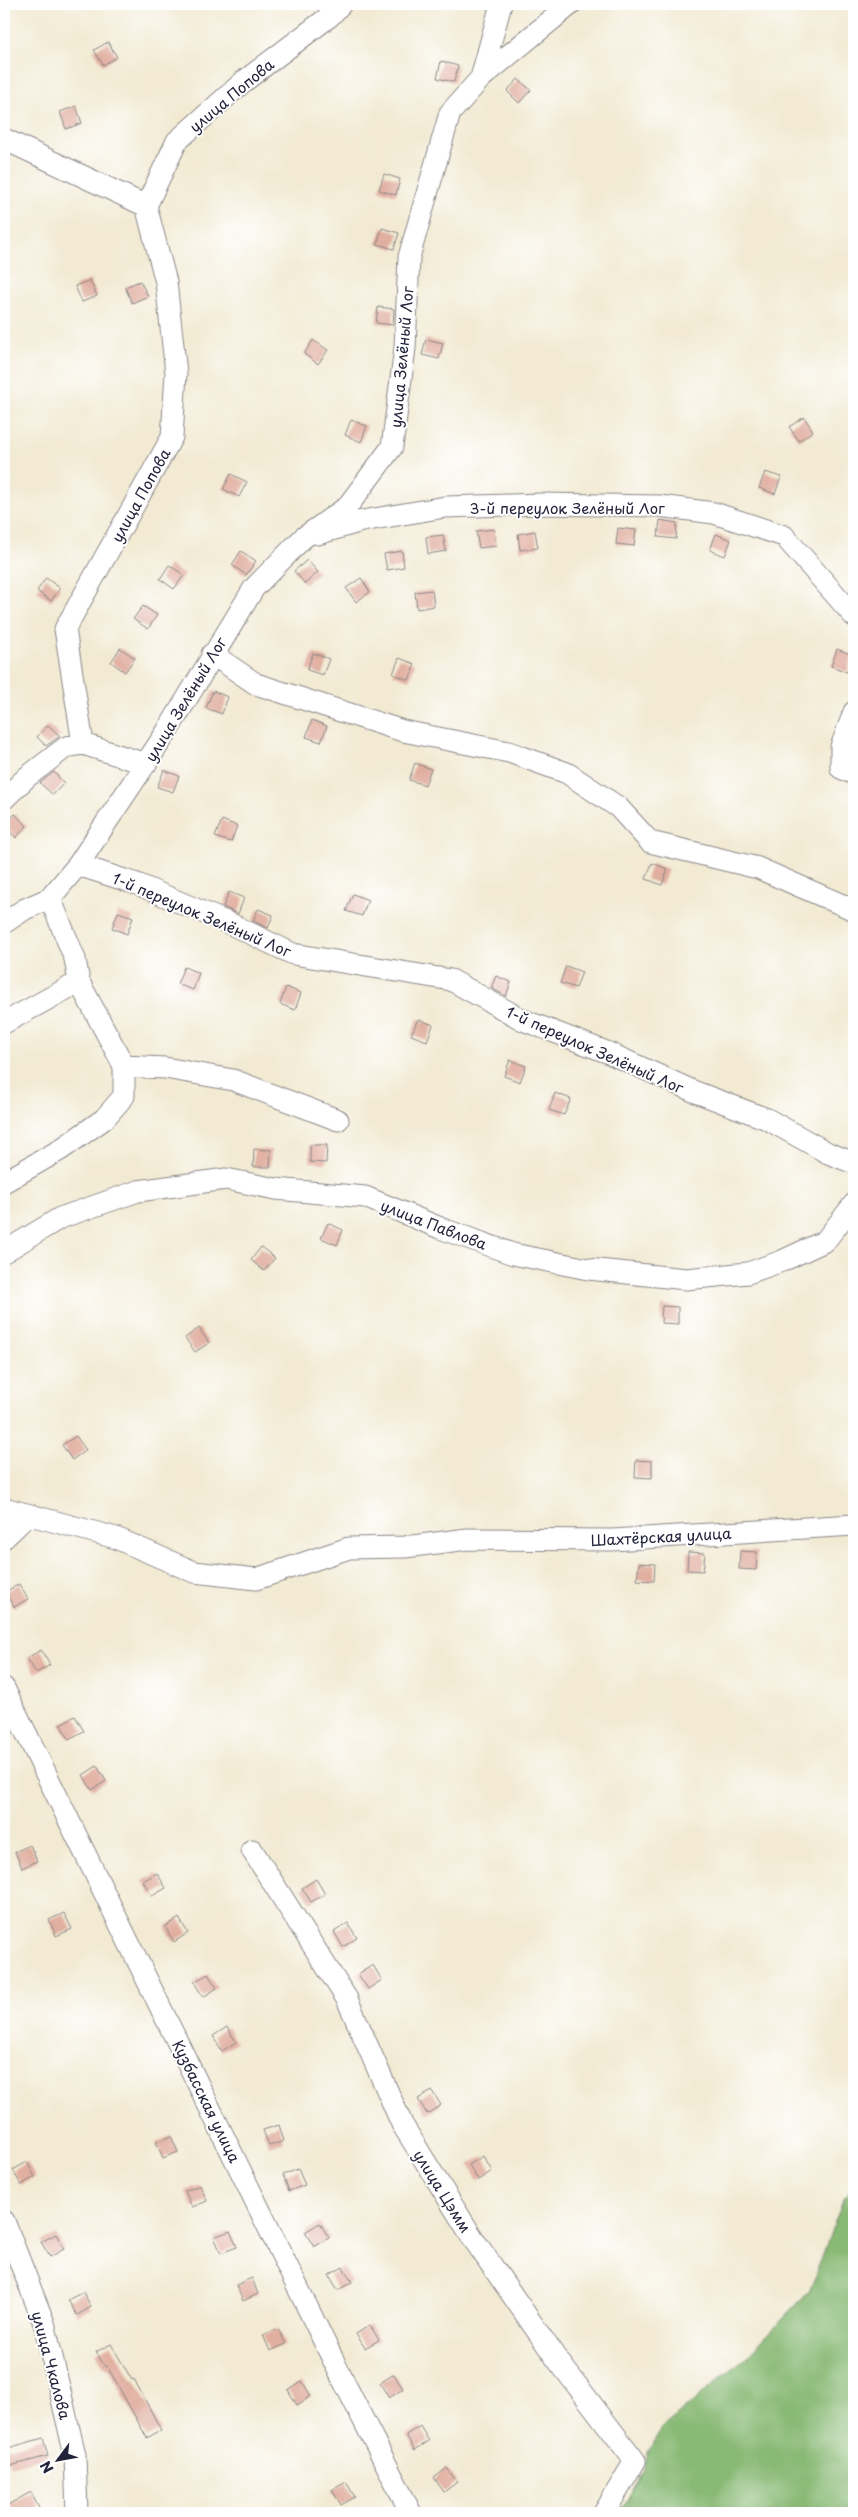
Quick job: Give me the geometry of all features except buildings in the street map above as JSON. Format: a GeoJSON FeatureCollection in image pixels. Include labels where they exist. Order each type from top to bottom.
{"type":"FeatureCollection","features":[{"type":"Feature","properties":{"kind":"street","name":"улица Попова"},"geometry":{"type":"LineString","coordinates":[[83,744],[66,628],[172,437],[176,373],[166,282],[146,206],[177,141],[243,82],[330,16],[341,4]]}},
{"type":"Feature","properties":{"kind":"street"},"geometry":{"type":"LineString","coordinates":[[480,78],[501,4]]}},
{"type":"Feature","properties":{"kind":"street","name":"улица Зелёный Лог"},"geometry":{"type":"LineString","coordinates":[[4,922],[25,908],[50,898],[78,865],[146,764],[254,588],[303,538],[347,507],[392,447],[405,348],[409,257],[450,113],[480,78],[572,4]]}},
{"type":"Feature","properties":{"kind":"street"},"geometry":{"type":"LineString","coordinates":[[4,138],[146,206]]}},
{"type":"Feature","properties":{"kind":"street","name":"3-й переулок Зелёный Лог"},"geometry":{"type":"LineString","coordinates":[[303,538],[362,522],[445,507],[541,504],[658,506],[714,513],[784,536],[854,616]]}},
{"type":"Feature","properties":{"kind":"street"},"geometry":{"type":"LineString","coordinates":[[212,654],[256,684],[403,731],[509,752],[567,773],[618,807],[650,842],[758,868],[854,910]]}},
{"type":"Feature","properties":{"kind":"street"},"geometry":{"type":"LineString","coordinates":[[854,712],[841,747],[841,768],[854,774]]}},
{"type":"Feature","properties":{"kind":"street"},"geometry":{"type":"LineString","coordinates":[[4,799],[27,777],[66,747],[83,744],[146,764]]}},
{"type":"Feature","properties":{"kind":"street","name":"1-й переулок Зелёный Лог"},"geometry":{"type":"LineString","coordinates":[[78,865],[137,884],[233,925],[293,954],[451,980],[523,1020],[609,1054],[693,1091],[767,1119],[828,1153],[854,1163]]}},
{"type":"Feature","properties":{"kind":"street"},"geometry":{"type":"LineString","coordinates":[[4,1182],[60,1150],[104,1119],[124,1096],[124,1066],[79,982],[75,959],[50,898]]}},
{"type":"Feature","properties":{"kind":"street"},"geometry":{"type":"LineString","coordinates":[[4,1023],[79,982]]}},
{"type":"Feature","properties":{"kind":"street"},"geometry":{"type":"LineString","coordinates":[[124,1066],[166,1068],[233,1080],[338,1120]]}},
{"type":"Feature","properties":{"kind":"street","name":"улица Павлова"},"geometry":{"type":"LineString","coordinates":[[4,1252],[60,1218],[138,1191],[226,1179],[276,1189],[365,1197],[440,1228],[513,1254],[588,1269],[686,1280],[748,1272],[782,1261],[825,1241],[854,1204]]}},
{"type":"Feature","properties":{"kind":"street","name":"Шахтёрская улица"},"geometry":{"type":"LineString","coordinates":[[4,1508],[27,1516],[116,1538],[194,1572],[256,1579],[349,1548],[405,1547],[468,1539],[612,1540],[854,1525]]}},
{"type":"Feature","properties":{"kind":"street"},"geometry":{"type":"LineString","coordinates":[[4,1538],[27,1516]]}},
{"type":"Feature","properties":{"kind":"street","name":"Кузбасская улица"},"geometry":{"type":"LineString","coordinates":[[4,1688],[344,2384],[411,2513]]}},
{"type":"Feature","properties":{"kind":"street","name":"улица Цэмм"},"geometry":{"type":"LineString","coordinates":[[252,1850],[346,1999],[402,2124],[463,2223],[556,2358],[635,2461],[604,2513]]}},
{"type":"Feature","properties":{"kind":"street","name":"улица Чкалова"},"geometry":{"type":"LineString","coordinates":[[4,2221],[44,2324],[75,2455],[77,2513]]}},
{"type":"Feature","properties":{"kind":"green space"},"geometry":{"type":"Polygon","coordinates":[[[854,2187],[854,2513],[620,2513],[643,2472],[648,2452],[663,2427],[746,2357],[809,2292],[844,2197],[854,2187]]]}}]}
